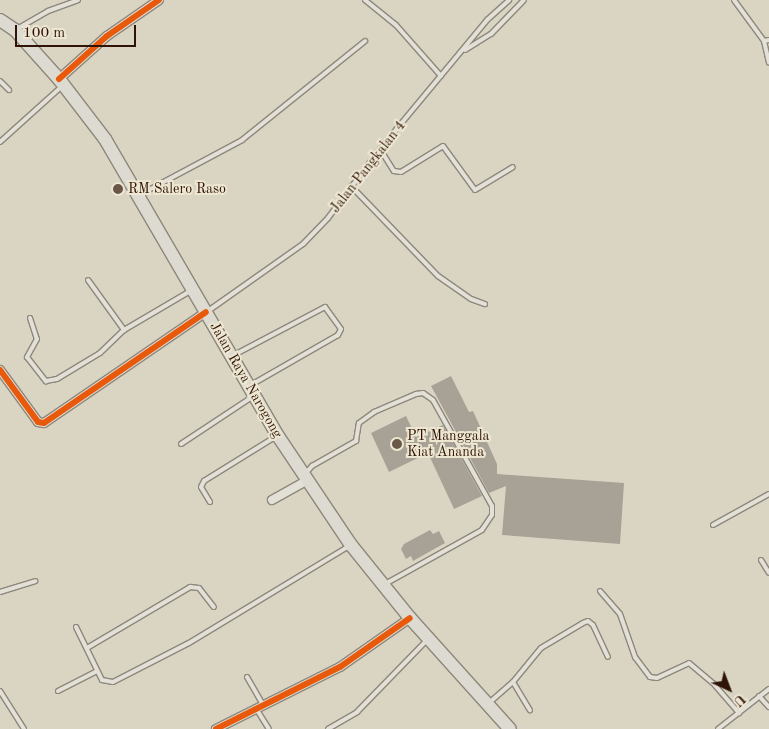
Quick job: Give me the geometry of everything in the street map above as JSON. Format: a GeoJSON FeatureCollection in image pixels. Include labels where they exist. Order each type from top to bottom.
{"type":"FeatureCollection","features":[{"type":"Feature","properties":{"kind":"main road","name":"Jalan Raya Narogong"},"geometry":{"type":"LineString","coordinates":[[0,20],[15,30],[62,81],[105,139],[278,436],[351,545],[410,618],[510,729]]}},
{"type":"Feature","properties":{"kind":"street"},"geometry":{"type":"LineString","coordinates":[[62,81],[107,36],[159,0]]}},
{"type":"Feature","properties":{"kind":"street"},"geometry":{"type":"LineString","coordinates":[[0,370],[38,422],[44,423],[206,312]]}},
{"type":"Feature","properties":{"kind":"street"},"geometry":{"type":"LineString","coordinates":[[272,500],[306,478]]}},
{"type":"Feature","properties":{"kind":"street"},"geometry":{"type":"LineString","coordinates":[[216,729],[225,727],[368,651],[410,618]]}},
{"type":"Feature","properties":{"kind":"lane"},"geometry":{"type":"LineString","coordinates":[[15,30],[48,11],[78,0]]}},
{"type":"Feature","properties":{"kind":"lane"},"geometry":{"type":"LineString","coordinates":[[365,0],[396,25],[441,76]]}},
{"type":"Feature","properties":{"kind":"lane","name":"Jalan Pangkalan 4"},"geometry":{"type":"LineString","coordinates":[[206,312],[303,244],[328,218],[380,149],[487,20],[509,0]]}},
{"type":"Feature","properties":{"kind":"lane"},"geometry":{"type":"LineString","coordinates":[[461,52],[491,34],[524,0]]}},
{"type":"Feature","properties":{"kind":"lane"},"geometry":{"type":"LineString","coordinates":[[734,0],[766,41],[769,62]]}},
{"type":"Feature","properties":{"kind":"lane"},"geometry":{"type":"LineString","coordinates":[[139,195],[242,140],[366,41]]}},
{"type":"Feature","properties":{"kind":"lane"},"geometry":{"type":"LineString","coordinates":[[0,81],[9,90]]}},
{"type":"Feature","properties":{"kind":"lane"},"geometry":{"type":"LineString","coordinates":[[0,142],[62,81]]}},
{"type":"Feature","properties":{"kind":"lane"},"geometry":{"type":"LineString","coordinates":[[380,149],[394,171],[401,172],[443,146],[475,190],[513,167]]}},
{"type":"Feature","properties":{"kind":"lane"},"geometry":{"type":"LineString","coordinates":[[351,186],[438,276],[471,299],[485,304]]}},
{"type":"Feature","properties":{"kind":"lane"},"geometry":{"type":"LineString","coordinates":[[88,280],[124,330]]}},
{"type":"Feature","properties":{"kind":"lane"},"geometry":{"type":"LineString","coordinates":[[30,318],[37,339],[27,357],[46,381],[57,379],[100,353],[124,330],[193,289]]}},
{"type":"Feature","properties":{"kind":"lane"},"geometry":{"type":"LineString","coordinates":[[181,444],[252,391],[338,335],[341,329],[325,307],[232,356]]}},
{"type":"Feature","properties":{"kind":"lane"},"geometry":{"type":"LineString","coordinates":[[306,478],[312,466],[356,441],[359,423],[374,412],[416,394],[423,393],[433,400],[492,506],[492,515],[482,530],[383,585]]}},
{"type":"Feature","properties":{"kind":"lane"},"geometry":{"type":"LineString","coordinates":[[210,502],[202,487],[204,481],[278,436]]}},
{"type":"Feature","properties":{"kind":"lane"},"geometry":{"type":"LineString","coordinates":[[713,525],[769,494]]}},
{"type":"Feature","properties":{"kind":"lane"},"geometry":{"type":"LineString","coordinates":[[76,627],[102,680],[113,682],[198,638],[351,545]]}},
{"type":"Feature","properties":{"kind":"lane"},"geometry":{"type":"LineString","coordinates":[[761,560],[769,574]]}},
{"type":"Feature","properties":{"kind":"lane"},"geometry":{"type":"LineString","coordinates":[[0,592],[35,581]]}},
{"type":"Feature","properties":{"kind":"lane"},"geometry":{"type":"LineString","coordinates":[[87,648],[190,587],[199,588],[214,607]]}},
{"type":"Feature","properties":{"kind":"lane"},"geometry":{"type":"LineString","coordinates":[[600,591],[620,614],[636,657],[650,677],[657,678],[689,663],[713,683],[739,713]]}},
{"type":"Feature","properties":{"kind":"lane"},"geometry":{"type":"LineString","coordinates":[[489,704],[513,682],[541,648],[588,621],[593,626],[608,657]]}},
{"type":"Feature","properties":{"kind":"lane"},"geometry":{"type":"LineString","coordinates":[[328,729],[357,712],[382,690],[428,638]]}},
{"type":"Feature","properties":{"kind":"lane"},"geometry":{"type":"LineString","coordinates":[[58,691],[97,671]]}},
{"type":"Feature","properties":{"kind":"lane"},"geometry":{"type":"LineString","coordinates":[[247,677],[268,729]]}},
{"type":"Feature","properties":{"kind":"lane"},"geometry":{"type":"LineString","coordinates":[[513,682],[530,710]]}},
{"type":"Feature","properties":{"kind":"lane"},"geometry":{"type":"LineString","coordinates":[[718,729],[769,689]]}},
{"type":"Feature","properties":{"kind":"lane"},"geometry":{"type":"LineString","coordinates":[[0,691],[24,729]]}},
{"type":"Feature","properties":{"kind":"lane"},"geometry":{"type":"LineString","coordinates":[[759,696],[769,707]]}},
{"type":"Feature","properties":{"kind":"building"},"geometry":{"type":"Polygon","coordinates":[[[451,376],[469,412],[473,411],[497,464],[497,474],[624,483],[620,544],[502,535],[506,486],[489,493],[431,386],[451,376]]]}},
{"type":"Feature","properties":{"kind":"building"},"geometry":{"type":"Polygon","coordinates":[[[406,416],[416,437],[443,425],[482,496],[454,509],[428,453],[389,472],[371,433],[406,416]]]}},
{"type":"Feature","properties":{"kind":"building"},"geometry":{"type":"Polygon","coordinates":[[[430,530],[433,534],[439,531],[445,543],[413,561],[411,556],[406,559],[401,549],[404,544],[430,530]]]}},
{"type":"Feature","properties":{"kind":"cycle path"},"geometry":{"type":"LineString","coordinates":[[59,79],[107,36],[159,0]]}},
{"type":"Feature","properties":{"kind":"cycle path"},"geometry":{"type":"LineString","coordinates":[[0,370],[38,422],[44,423],[206,312]]}},
{"type":"Feature","properties":{"kind":"cycle path"},"geometry":{"type":"LineString","coordinates":[[216,729],[340,667],[410,618]]}},
{"type":"Feature","properties":{"kind":"place","name":"RM Salero Raso"},"geometry":{"type":"Point","coordinates":[118,189]}},
{"type":"Feature","properties":{"kind":"place","name":"PT Manggala Kiat Ananda"},"geometry":{"type":"Point","coordinates":[397,444]}}]}
